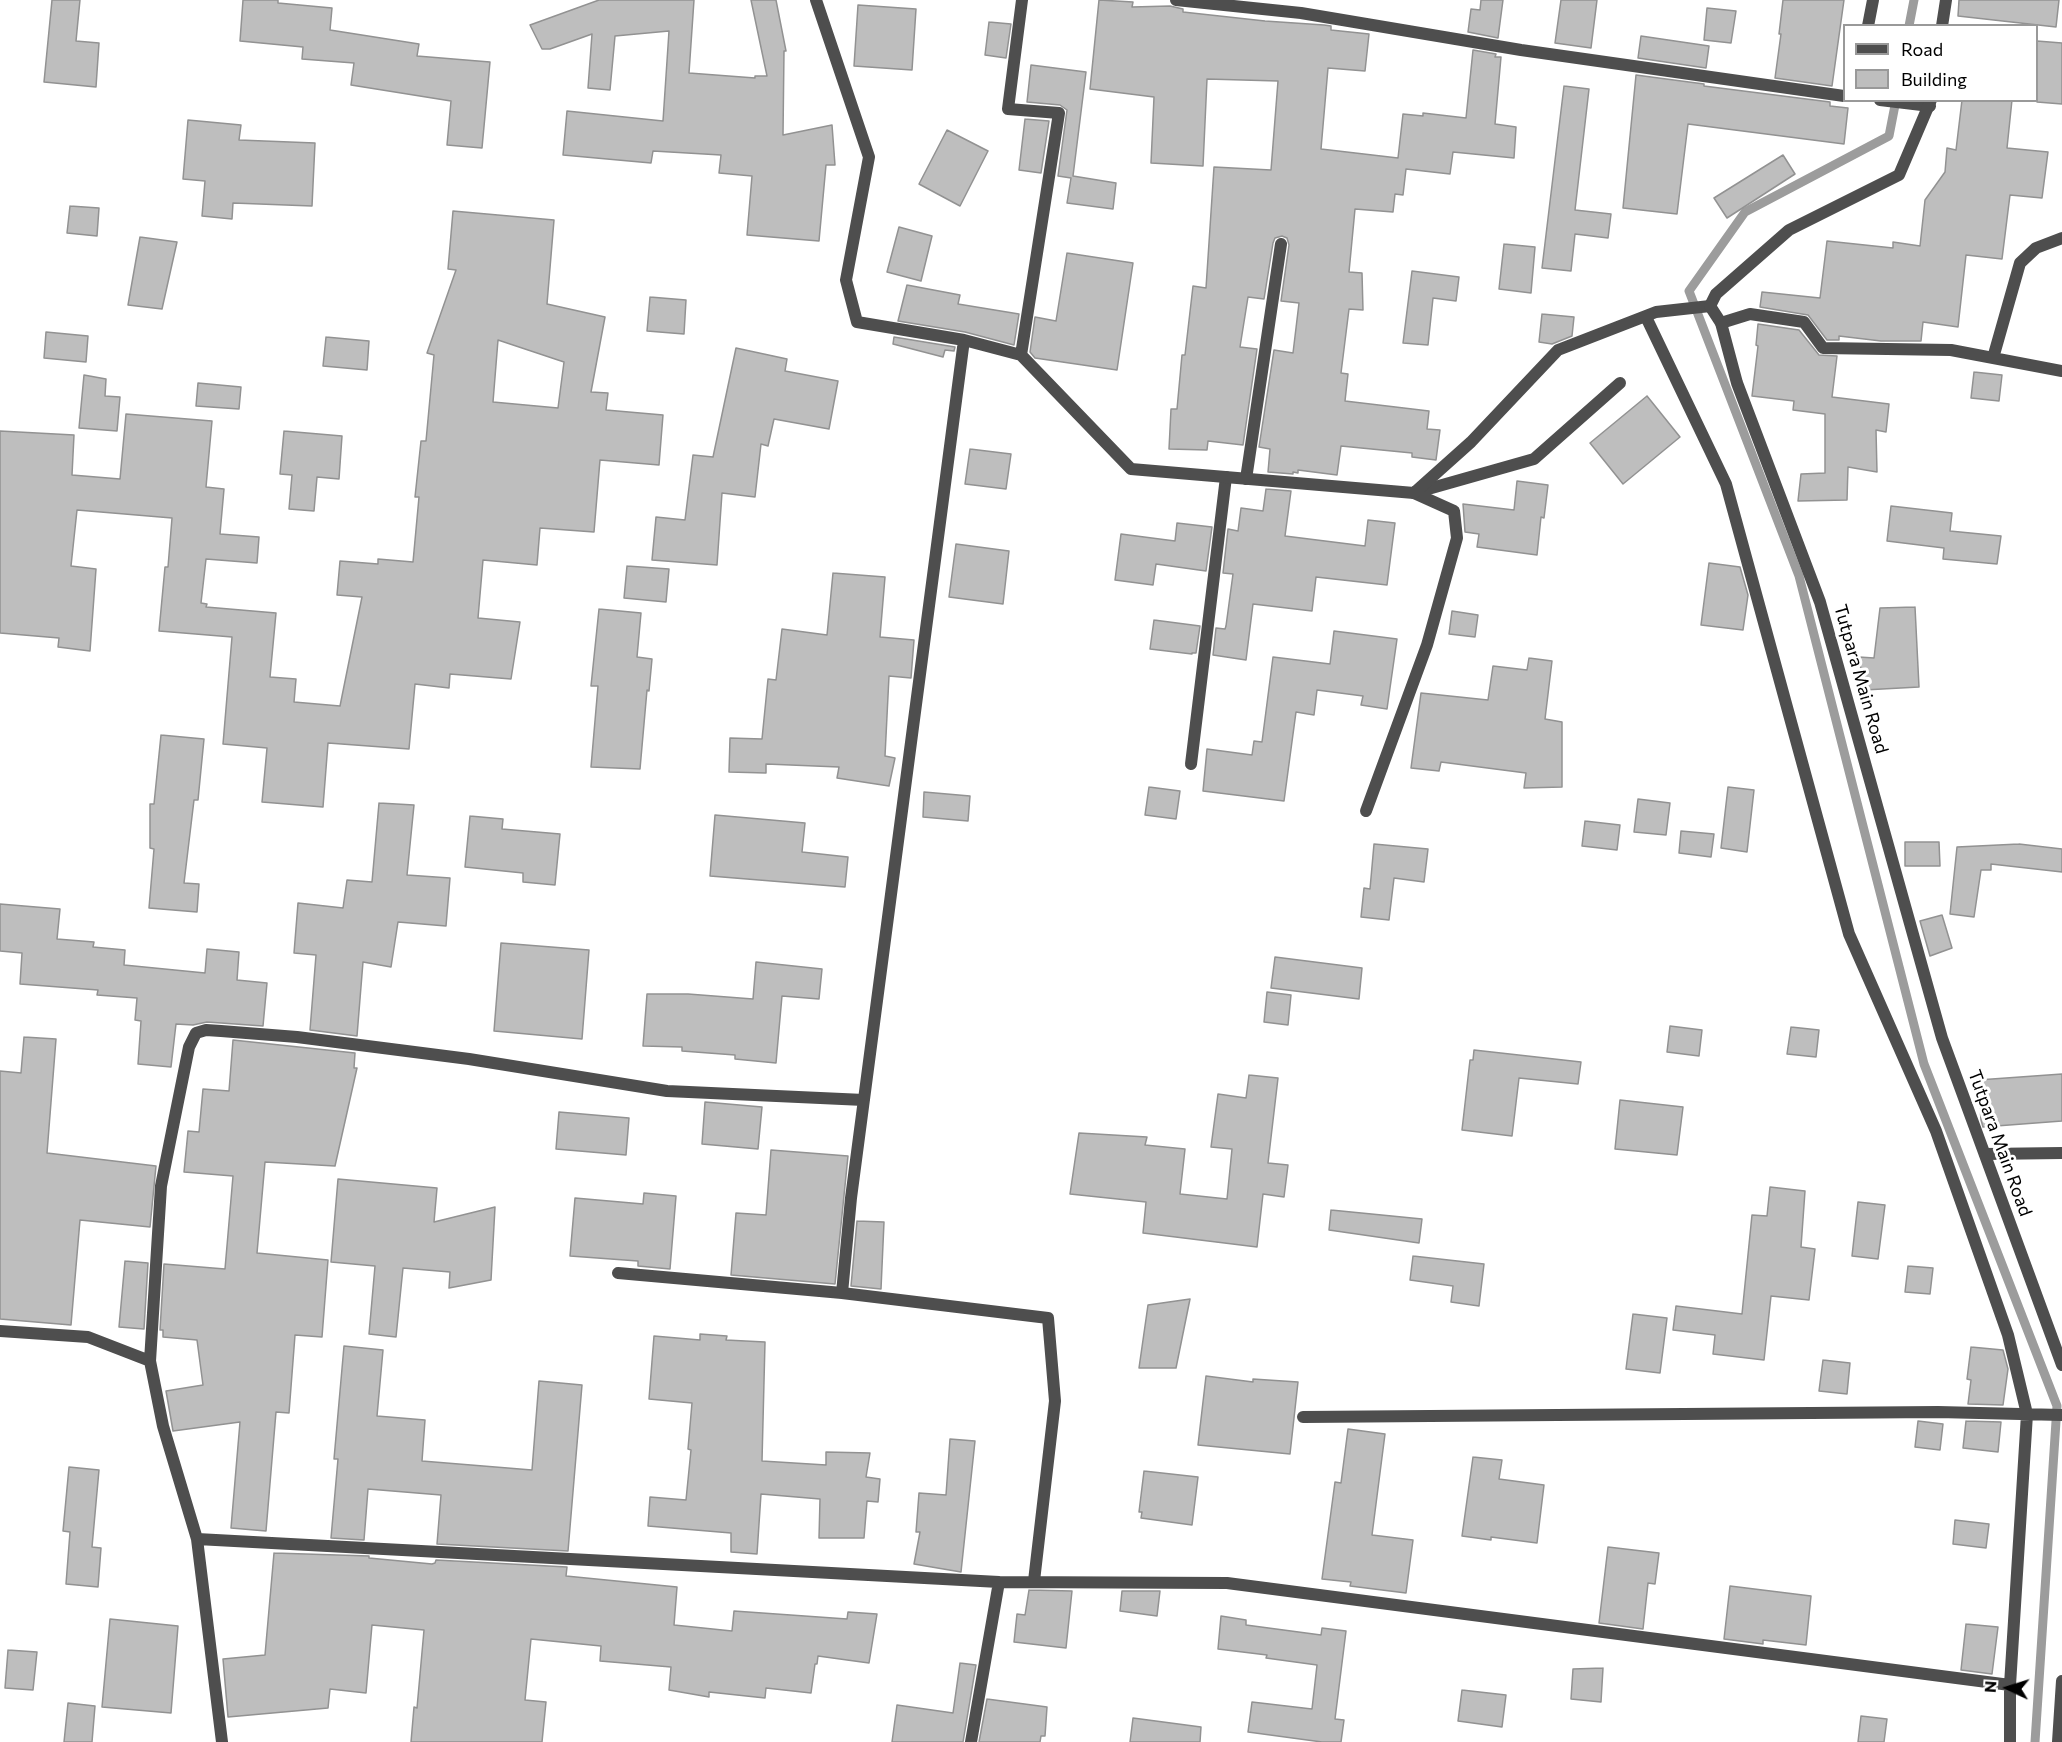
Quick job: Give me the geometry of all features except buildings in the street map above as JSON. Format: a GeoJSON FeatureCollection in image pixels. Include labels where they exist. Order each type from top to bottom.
{"type":"FeatureCollection","features":[{"type":"Feature","properties":{"kind":"street"},"geometry":{"type":"LineString","coordinates":[[816,0],[869,157],[846,280],[857,322],[964,339],[1022,355],[1131,469],[1414,493],[1454,511],[1457,538],[1427,645],[1366,811]]}},
{"type":"Feature","properties":{"kind":"street"},"geometry":{"type":"LineString","coordinates":[[1022,0],[1008,109],[1059,113],[1022,355]]}},
{"type":"Feature","properties":{"kind":"street"},"geometry":{"type":"LineString","coordinates":[[1176,0],[1301,13],[1521,50],[1843,96]]}},
{"type":"Feature","properties":{"kind":"street"},"geometry":{"type":"LineString","coordinates":[[1868,24],[1873,0]]}},
{"type":"Feature","properties":{"kind":"street"},"geometry":{"type":"LineString","coordinates":[[1942,24],[1946,0]]}},
{"type":"Feature","properties":{"kind":"street"},"geometry":{"type":"LineString","coordinates":[[1414,493],[1471,442],[1558,350],[1651,315],[1710,306],[1716,294],[1789,230],[1899,175],[1930,103],[1896,102]]}},
{"type":"Feature","properties":{"kind":"street"},"geometry":{"type":"LineString","coordinates":[[1992,358],[2019,263],[2036,248],[2062,238]]}},
{"type":"Feature","properties":{"kind":"street"},"geometry":{"type":"LineString","coordinates":[[1246,479],[1281,244]]}},
{"type":"Feature","properties":{"kind":"street","name":"Tutpara Main Road"},"geometry":{"type":"LineString","coordinates":[[1710,306],[1721,323],[1737,383],[1820,602],[1942,1038],[2062,1365]]}},
{"type":"Feature","properties":{"kind":"street"},"geometry":{"type":"LineString","coordinates":[[1721,323],[1750,314],[1804,322],[1823,348],[1951,351],[2062,371]]}},
{"type":"Feature","properties":{"kind":"street"},"geometry":{"type":"LineString","coordinates":[[1651,315],[1726,484],[1849,934],[1936,1131],[2008,1335],[2027,1414],[2010,1685],[2010,1742]]}},
{"type":"Feature","properties":{"kind":"street"},"geometry":{"type":"LineString","coordinates":[[842,1293],[851,1198],[964,339]]}},
{"type":"Feature","properties":{"kind":"street"},"geometry":{"type":"LineString","coordinates":[[1414,493],[1534,459],[1620,383]]}},
{"type":"Feature","properties":{"kind":"street"},"geometry":{"type":"LineString","coordinates":[[1191,764],[1226,477]]}},
{"type":"Feature","properties":{"kind":"street"},"geometry":{"type":"LineString","coordinates":[[222,1742],[197,1539],[163,1426],[150,1361],[161,1186],[189,1047],[196,1033],[206,1030],[297,1037],[469,1059],[667,1091],[864,1100]]}},
{"type":"Feature","properties":{"kind":"street"},"geometry":{"type":"LineString","coordinates":[[1984,1154],[2062,1153]]}},
{"type":"Feature","properties":{"kind":"street"},"geometry":{"type":"LineString","coordinates":[[618,1273],[842,1293],[1047,1318],[1055,1401],[1034,1581]]}},
{"type":"Feature","properties":{"kind":"street"},"geometry":{"type":"LineString","coordinates":[[0,1331],[88,1337],[150,1361]]}},
{"type":"Feature","properties":{"kind":"street"},"geometry":{"type":"LineString","coordinates":[[1303,1417],[1891,1412],[2062,1415]]}},
{"type":"Feature","properties":{"kind":"street"},"geometry":{"type":"LineString","coordinates":[[197,1539],[999,1582],[1227,1583],[2010,1685]]}},
{"type":"Feature","properties":{"kind":"street"},"geometry":{"type":"LineString","coordinates":[[971,1742],[999,1582]]}},
{"type":"Feature","properties":{"kind":"street"},"geometry":{"type":"LineString","coordinates":[[2058,1742],[2062,1681]]}},
{"type":"Feature","properties":{"kind":"waterway"},"geometry":{"type":"LineString","coordinates":[[1909,24],[1914,0]]}},
{"type":"Feature","properties":{"kind":"waterway"},"geometry":{"type":"LineString","coordinates":[[1896,102],[1889,136],[1745,212],[1689,291],[1799,576],[1924,1064],[2057,1406],[2035,1742]]}}]}
